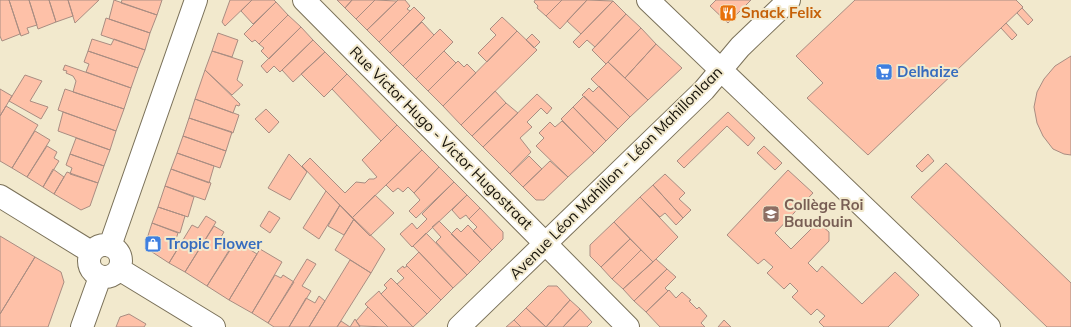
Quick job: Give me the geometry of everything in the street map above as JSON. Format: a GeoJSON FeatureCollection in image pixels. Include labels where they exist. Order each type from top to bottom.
{"type":"FeatureCollection","features":[{"type":"Feature","properties":{"kind":"street"},"geometry":{"type":"LineString","coordinates":[[196,0],[101,249],[89,261],[90,269],[110,273],[214,327]]}},
{"type":"Feature","properties":{"kind":"street","name":"Rue Victor Hugo - Victor Hugostraat"},"geometry":{"type":"LineString","coordinates":[[304,0],[628,327]]}},
{"type":"Feature","properties":{"kind":"street"},"geometry":{"type":"LineString","coordinates":[[648,0],[990,327]]}},
{"type":"Feature","properties":{"kind":"street","name":"Avenue Léon Mahillon - Léon Mahillonlaan"},"geometry":{"type":"LineString","coordinates":[[459,327],[704,90],[740,47],[789,0]]}},
{"type":"Feature","properties":{"kind":"street"},"geometry":{"type":"LineString","coordinates":[[0,196],[101,249],[116,250],[120,255],[122,263],[110,273],[82,327]]}},
{"type":"Feature","properties":{"kind":"building"},"geometry":{"type":"Polygon","coordinates":[[[0,0],[9,0],[20,34],[2,41],[0,36],[0,0]]]}},
{"type":"Feature","properties":{"kind":"building"},"geometry":{"type":"Polygon","coordinates":[[[9,0],[29,0],[37,25],[27,28],[29,33],[21,36],[9,0]]]}},
{"type":"Feature","properties":{"kind":"building"},"geometry":{"type":"Polygon","coordinates":[[[29,0],[49,0],[56,22],[38,29],[29,0]]]}},
{"type":"Feature","properties":{"kind":"building"},"geometry":{"type":"Polygon","coordinates":[[[49,0],[68,0],[73,16],[56,22],[49,0]]]}},
{"type":"Feature","properties":{"kind":"building"},"geometry":{"type":"Polygon","coordinates":[[[68,0],[99,0],[75,23],[68,0]]]}},
{"type":"Feature","properties":{"kind":"building"},"geometry":{"type":"Polygon","coordinates":[[[114,0],[157,15],[150,33],[109,19],[114,0]]]}},
{"type":"Feature","properties":{"kind":"building"},"geometry":{"type":"Polygon","coordinates":[[[122,0],[162,0],[157,15],[121,3],[122,0]]]}},
{"type":"Feature","properties":{"kind":"building"},"geometry":{"type":"Polygon","coordinates":[[[230,0],[252,0],[225,26],[222,22],[230,0]]]}},
{"type":"Feature","properties":{"kind":"building"},"geometry":{"type":"Polygon","coordinates":[[[252,0],[274,0],[276,2],[253,24],[241,11],[252,0]]]}},
{"type":"Feature","properties":{"kind":"building"},"geometry":{"type":"Polygon","coordinates":[[[337,0],[352,0],[345,8],[337,0]]]}},
{"type":"Feature","properties":{"kind":"building"},"geometry":{"type":"Polygon","coordinates":[[[352,0],[375,0],[356,19],[345,8],[352,0]]]}},
{"type":"Feature","properties":{"kind":"building"},"geometry":{"type":"Polygon","coordinates":[[[375,0],[397,1],[367,30],[356,19],[375,0]]]}},
{"type":"Feature","properties":{"kind":"building"},"geometry":{"type":"Polygon","coordinates":[[[398,0],[405,0],[410,6],[407,9],[410,11],[379,42],[367,30],[398,0]]]}},
{"type":"Feature","properties":{"kind":"building"},"geometry":{"type":"Polygon","coordinates":[[[535,0],[562,0],[546,16],[537,8],[538,6],[534,2],[535,0]]]}},
{"type":"Feature","properties":{"kind":"building"},"geometry":{"type":"Polygon","coordinates":[[[562,0],[587,0],[560,29],[546,16],[562,0]]]}},
{"type":"Feature","properties":{"kind":"building"},"geometry":{"type":"Polygon","coordinates":[[[587,0],[613,1],[581,34],[567,21],[587,0]]]}},
{"type":"Feature","properties":{"kind":"building"},"geometry":{"type":"Polygon","coordinates":[[[716,0],[751,0],[728,23],[710,6],[716,0]]]}},
{"type":"Feature","properties":{"kind":"building","name":"Delhaize"},"geometry":{"type":"Polygon","coordinates":[[[855,0],[1016,0],[1023,7],[868,155],[807,98],[823,83],[796,56],[855,0]]]}},
{"type":"Feature","properties":{"kind":"building"},"geometry":{"type":"Polygon","coordinates":[[[613,1],[626,14],[595,47],[587,40],[579,48],[573,42],[613,1]]]}},
{"type":"Feature","properties":{"kind":"building"},"geometry":{"type":"Polygon","coordinates":[[[276,2],[288,15],[259,44],[255,40],[252,42],[244,34],[276,2]]]}},
{"type":"Feature","properties":{"kind":"building"},"geometry":{"type":"Polygon","coordinates":[[[414,7],[425,18],[390,53],[379,42],[414,7]]]}},
{"type":"Feature","properties":{"kind":"building"},"geometry":{"type":"Polygon","coordinates":[[[1022,8],[1033,20],[1028,25],[1017,13],[1022,8]]]}},
{"type":"Feature","properties":{"kind":"building"},"geometry":{"type":"Polygon","coordinates":[[[626,14],[641,28],[606,64],[592,50],[626,14]]]}},
{"type":"Feature","properties":{"kind":"building"},"geometry":{"type":"Polygon","coordinates":[[[288,15],[301,27],[269,59],[261,51],[264,48],[259,44],[288,15]]]}},
{"type":"Feature","properties":{"kind":"building"},"geometry":{"type":"Polygon","coordinates":[[[502,17],[517,31],[487,62],[478,53],[496,35],[490,29],[502,17]]]}},
{"type":"Feature","properties":{"kind":"building"},"geometry":{"type":"Polygon","coordinates":[[[106,18],[150,33],[145,50],[101,35],[106,18]]]}},
{"type":"Feature","properties":{"kind":"building"},"geometry":{"type":"Polygon","coordinates":[[[422,22],[434,35],[403,66],[390,53],[422,22]]]}},
{"type":"Feature","properties":{"kind":"building"},"geometry":{"type":"Polygon","coordinates":[[[1006,23],[1017,35],[1012,40],[1001,28],[1006,23]]]}},
{"type":"Feature","properties":{"kind":"building"},"geometry":{"type":"Polygon","coordinates":[[[301,27],[313,40],[280,72],[274,66],[267,73],[261,66],[301,27]]]}},
{"type":"Feature","properties":{"kind":"building"},"geometry":{"type":"Polygon","coordinates":[[[641,28],[656,44],[625,78],[608,62],[641,28]]]}},
{"type":"Feature","properties":{"kind":"building"},"geometry":{"type":"Polygon","coordinates":[[[440,29],[453,42],[416,79],[403,66],[440,29]]]}},
{"type":"Feature","properties":{"kind":"building"},"geometry":{"type":"Polygon","coordinates":[[[517,31],[537,50],[461,125],[443,106],[517,31]]]}},
{"type":"Feature","properties":{"kind":"building"},"geometry":{"type":"Polygon","coordinates":[[[218,33],[238,40],[232,57],[212,51],[218,33]]]}},
{"type":"Feature","properties":{"kind":"building"},"geometry":{"type":"Polygon","coordinates":[[[532,34],[540,42],[534,48],[526,40],[532,34]]]}},
{"type":"Feature","properties":{"kind":"building"},"geometry":{"type":"Polygon","coordinates":[[[92,39],[111,45],[114,39],[145,50],[138,68],[88,51],[92,39]]]}},
{"type":"Feature","properties":{"kind":"building"},"geometry":{"type":"Polygon","coordinates":[[[313,40],[325,52],[293,82],[282,70],[313,40]]]}},
{"type":"Feature","properties":{"kind":"building"},"geometry":{"type":"Polygon","coordinates":[[[656,44],[682,68],[648,100],[625,78],[656,44]]]}},
{"type":"Feature","properties":{"kind":"building"},"geometry":{"type":"Polygon","coordinates":[[[88,51],[138,68],[131,88],[86,72],[89,64],[84,62],[88,51]]]}},
{"type":"Feature","properties":{"kind":"building"},"geometry":{"type":"Polygon","coordinates":[[[212,51],[243,61],[237,80],[243,85],[232,95],[205,70],[212,51]]]}},
{"type":"Feature","properties":{"kind":"building"},"geometry":{"type":"Polygon","coordinates":[[[444,51],[456,63],[428,91],[416,79],[444,51]]]}},
{"type":"Feature","properties":{"kind":"building"},"geometry":{"type":"Polygon","coordinates":[[[325,52],[347,74],[324,97],[301,74],[325,52]]]}},
{"type":"Feature","properties":{"kind":"building"},"geometry":{"type":"Polygon","coordinates":[[[1071,56],[1071,155],[1064,154],[1053,149],[1043,136],[1037,123],[1034,107],[1037,92],[1044,79],[1055,66],[1071,56]]]}},
{"type":"Feature","properties":{"kind":"building"},"geometry":{"type":"Polygon","coordinates":[[[458,61],[464,67],[467,64],[476,73],[443,106],[428,91],[458,61]]]}},
{"type":"Feature","properties":{"kind":"building"},"geometry":{"type":"Polygon","coordinates":[[[608,62],[648,100],[630,117],[591,79],[608,62]]]}},
{"type":"Feature","properties":{"kind":"building"},"geometry":{"type":"Polygon","coordinates":[[[65,65],[131,88],[124,109],[73,92],[76,81],[73,76],[66,73],[67,71],[63,70],[65,65]]]}},
{"type":"Feature","properties":{"kind":"building"},"geometry":{"type":"Polygon","coordinates":[[[205,70],[240,104],[239,106],[236,105],[233,113],[195,99],[205,70]]]}},
{"type":"Feature","properties":{"kind":"building"},"geometry":{"type":"Polygon","coordinates":[[[347,74],[397,125],[381,141],[332,89],[347,74]]]}},
{"type":"Feature","properties":{"kind":"building"},"geometry":{"type":"Polygon","coordinates":[[[25,75],[42,81],[30,101],[48,107],[41,119],[9,101],[25,75]]]}},
{"type":"Feature","properties":{"kind":"building"},"geometry":{"type":"Polygon","coordinates":[[[599,86],[630,117],[618,129],[582,95],[589,88],[593,92],[599,86]]]}},
{"type":"Feature","properties":{"kind":"building"},"geometry":{"type":"Polygon","coordinates":[[[0,89],[12,96],[0,116],[0,89]]]}},
{"type":"Feature","properties":{"kind":"building"},"geometry":{"type":"Polygon","coordinates":[[[65,89],[124,109],[116,131],[58,110],[65,89]]]}},
{"type":"Feature","properties":{"kind":"building"},"geometry":{"type":"Polygon","coordinates":[[[495,91],[506,103],[472,136],[461,125],[495,91]]]}},
{"type":"Feature","properties":{"kind":"building"},"geometry":{"type":"Polygon","coordinates":[[[537,94],[552,108],[547,114],[541,108],[527,122],[532,127],[520,138],[531,152],[510,174],[483,147],[537,94]]]}},
{"type":"Feature","properties":{"kind":"building"},"geometry":{"type":"Polygon","coordinates":[[[584,96],[618,129],[606,141],[573,107],[584,96]]]}},
{"type":"Feature","properties":{"kind":"building"},"geometry":{"type":"Polygon","coordinates":[[[195,99],[239,115],[233,133],[189,118],[195,99]]]}},
{"type":"Feature","properties":{"kind":"building"},"geometry":{"type":"Polygon","coordinates":[[[506,103],[518,113],[483,147],[472,136],[506,103]]]}},
{"type":"Feature","properties":{"kind":"building"},"geometry":{"type":"Polygon","coordinates":[[[6,106],[38,125],[12,168],[0,161],[0,116],[6,106]]]}},
{"type":"Feature","properties":{"kind":"building"},"geometry":{"type":"Polygon","coordinates":[[[573,107],[606,141],[594,153],[561,119],[573,107]]]}},
{"type":"Feature","properties":{"kind":"building"},"geometry":{"type":"Polygon","coordinates":[[[266,109],[279,122],[269,133],[255,119],[266,109]]]}},
{"type":"Feature","properties":{"kind":"building"},"geometry":{"type":"Polygon","coordinates":[[[63,112],[116,131],[110,150],[58,131],[63,112]]]}},
{"type":"Feature","properties":{"kind":"building"},"geometry":{"type":"Polygon","coordinates":[[[728,112],[755,138],[748,146],[727,126],[684,168],[677,161],[728,112]]]}},
{"type":"Feature","properties":{"kind":"building"},"geometry":{"type":"Polygon","coordinates":[[[189,118],[232,132],[226,151],[183,136],[189,118]]]}},
{"type":"Feature","properties":{"kind":"building"},"geometry":{"type":"Polygon","coordinates":[[[562,121],[594,153],[568,177],[536,146],[544,138],[539,133],[550,122],[555,127],[562,121]]]}},
{"type":"Feature","properties":{"kind":"building"},"geometry":{"type":"Polygon","coordinates":[[[397,125],[422,150],[352,218],[302,166],[310,158],[345,193],[356,182],[365,183],[369,179],[374,179],[377,177],[362,160],[397,125]]]}},
{"type":"Feature","properties":{"kind":"building"},"geometry":{"type":"Polygon","coordinates":[[[35,131],[50,140],[27,177],[12,168],[35,131]]]}},
{"type":"Feature","properties":{"kind":"building"},"geometry":{"type":"Polygon","coordinates":[[[183,136],[226,151],[220,168],[177,153],[183,136]]]}},
{"type":"Feature","properties":{"kind":"building"},"geometry":{"type":"Polygon","coordinates":[[[76,138],[110,150],[104,166],[70,154],[76,138]]]}},
{"type":"Feature","properties":{"kind":"building"},"geometry":{"type":"Polygon","coordinates":[[[47,146],[57,152],[54,158],[59,161],[43,187],[27,177],[47,146]]]}},
{"type":"Feature","properties":{"kind":"building"},"geometry":{"type":"Polygon","coordinates":[[[764,146],[782,163],[775,170],[757,153],[764,146]]]}},
{"type":"Feature","properties":{"kind":"building"},"geometry":{"type":"Polygon","coordinates":[[[422,150],[439,167],[414,193],[408,187],[403,192],[398,188],[393,192],[386,185],[422,150]]]}},
{"type":"Feature","properties":{"kind":"building"},"geometry":{"type":"Polygon","coordinates":[[[177,153],[214,166],[209,183],[171,169],[177,153]]]}},
{"type":"Feature","properties":{"kind":"building"},"geometry":{"type":"Polygon","coordinates":[[[70,154],[104,166],[98,183],[70,174],[72,168],[66,165],[70,154]]]}},
{"type":"Feature","properties":{"kind":"building"},"geometry":{"type":"Polygon","coordinates":[[[289,154],[307,172],[290,200],[268,188],[289,154]]]}},
{"type":"Feature","properties":{"kind":"building"},"geometry":{"type":"Polygon","coordinates":[[[928,154],[934,161],[922,172],[916,166],[928,154]]]}},
{"type":"Feature","properties":{"kind":"building"},"geometry":{"type":"Polygon","coordinates":[[[529,156],[542,169],[523,187],[510,174],[529,156]]]}},
{"type":"Feature","properties":{"kind":"building"},"geometry":{"type":"Polygon","coordinates":[[[550,161],[568,177],[544,200],[536,200],[523,187],[550,161]]]}},
{"type":"Feature","properties":{"kind":"building"},"geometry":{"type":"Polygon","coordinates":[[[946,163],[1071,283],[1071,327],[1047,327],[911,197],[946,163]]]}},
{"type":"Feature","properties":{"kind":"building"},"geometry":{"type":"Polygon","coordinates":[[[439,167],[454,182],[416,218],[409,211],[420,200],[414,193],[439,167]]]}},
{"type":"Feature","properties":{"kind":"building"},"geometry":{"type":"Polygon","coordinates":[[[53,169],[64,177],[54,194],[43,187],[53,169]]]}},
{"type":"Feature","properties":{"kind":"building"},"geometry":{"type":"Polygon","coordinates":[[[171,169],[211,183],[205,200],[165,186],[171,169]]]}},
{"type":"Feature","properties":{"kind":"building"},"geometry":{"type":"Polygon","coordinates":[[[788,170],[813,193],[775,233],[791,249],[814,226],[822,226],[829,232],[829,241],[808,263],[817,272],[822,266],[862,304],[895,272],[919,295],[888,327],[824,327],[819,322],[825,316],[817,309],[811,315],[792,297],[798,291],[790,283],[784,289],[767,273],[773,267],[764,259],[758,264],[727,235],[788,170]]]}},
{"type":"Feature","properties":{"kind":"building"},"geometry":{"type":"Polygon","coordinates":[[[67,172],[98,183],[90,206],[81,210],[54,194],[67,172]]]}},
{"type":"Feature","properties":{"kind":"building"},"geometry":{"type":"Polygon","coordinates":[[[665,174],[685,193],[679,199],[691,210],[683,218],[653,185],[665,174]]]}},
{"type":"Feature","properties":{"kind":"building"},"geometry":{"type":"Polygon","coordinates":[[[454,182],[467,195],[412,247],[400,234],[412,223],[417,229],[427,219],[422,214],[454,182]]]}},
{"type":"Feature","properties":{"kind":"building"},"geometry":{"type":"Polygon","coordinates":[[[653,185],[683,218],[676,225],[665,213],[660,217],[640,197],[653,185]]]}},
{"type":"Feature","properties":{"kind":"building"},"geometry":{"type":"Polygon","coordinates":[[[165,186],[194,197],[188,217],[158,207],[165,186]]]}},
{"type":"Feature","properties":{"kind":"building"},"geometry":{"type":"Polygon","coordinates":[[[326,191],[340,205],[319,239],[303,228],[326,191]]]}},
{"type":"Feature","properties":{"kind":"building"},"geometry":{"type":"Polygon","coordinates":[[[375,195],[394,213],[370,236],[352,218],[375,195]]]}},
{"type":"Feature","properties":{"kind":"building"},"geometry":{"type":"Polygon","coordinates":[[[467,195],[480,208],[469,219],[466,215],[460,219],[452,210],[467,195]]]}},
{"type":"Feature","properties":{"kind":"building"},"geometry":{"type":"Polygon","coordinates":[[[640,197],[678,237],[653,262],[614,222],[640,197]]]}},
{"type":"Feature","properties":{"kind":"building"},"geometry":{"type":"Polygon","coordinates":[[[340,205],[354,219],[344,235],[328,226],[340,205]]]}},
{"type":"Feature","properties":{"kind":"building"},"geometry":{"type":"Polygon","coordinates":[[[158,207],[185,216],[180,233],[152,223],[158,207]]]}},
{"type":"Feature","properties":{"kind":"building"},"geometry":{"type":"Polygon","coordinates":[[[480,208],[503,232],[503,239],[492,250],[473,231],[477,227],[469,219],[480,208]]]}},
{"type":"Feature","properties":{"kind":"building"},"geometry":{"type":"Polygon","coordinates":[[[269,211],[280,218],[270,233],[260,226],[269,211]]]}},
{"type":"Feature","properties":{"kind":"building"},"geometry":{"type":"Polygon","coordinates":[[[206,216],[216,222],[185,272],[169,263],[192,225],[198,228],[206,216]]]}},
{"type":"Feature","properties":{"kind":"building"},"geometry":{"type":"Polygon","coordinates":[[[354,219],[385,249],[371,273],[335,250],[354,219]]]}},
{"type":"Feature","properties":{"kind":"building"},"geometry":{"type":"Polygon","coordinates":[[[439,221],[480,262],[467,275],[436,242],[441,237],[432,227],[439,221]]]}},
{"type":"Feature","properties":{"kind":"building"},"geometry":{"type":"Polygon","coordinates":[[[614,222],[630,239],[601,267],[590,256],[590,245],[614,222]]]}},
{"type":"Feature","properties":{"kind":"building"},"geometry":{"type":"Polygon","coordinates":[[[152,223],[178,233],[176,239],[182,242],[169,263],[149,250],[146,242],[152,223]]]}},
{"type":"Feature","properties":{"kind":"building"},"geometry":{"type":"Polygon","coordinates":[[[468,225],[492,250],[480,262],[451,234],[457,228],[461,232],[468,225]]]}},
{"type":"Feature","properties":{"kind":"building"},"geometry":{"type":"Polygon","coordinates":[[[214,226],[224,232],[221,237],[233,244],[207,286],[185,272],[214,226]]]}},
{"type":"Feature","properties":{"kind":"building"},"geometry":{"type":"Polygon","coordinates":[[[426,233],[467,275],[453,288],[413,246],[426,233]]]}},
{"type":"Feature","properties":{"kind":"building"},"geometry":{"type":"Polygon","coordinates":[[[0,236],[35,257],[0,314],[0,236]]]}},
{"type":"Feature","properties":{"kind":"building"},"geometry":{"type":"Polygon","coordinates":[[[630,239],[641,250],[612,279],[601,267],[630,239]]]}},
{"type":"Feature","properties":{"kind":"building"},"geometry":{"type":"Polygon","coordinates":[[[236,241],[257,254],[229,300],[207,286],[236,241]]]}},
{"type":"Feature","properties":{"kind":"building"},"geometry":{"type":"Polygon","coordinates":[[[260,249],[282,262],[252,313],[229,300],[260,249]]]}},
{"type":"Feature","properties":{"kind":"building"},"geometry":{"type":"Polygon","coordinates":[[[641,250],[653,262],[623,289],[612,279],[641,250]]]}},
{"type":"Feature","properties":{"kind":"building"},"geometry":{"type":"Polygon","coordinates":[[[419,252],[453,288],[441,300],[406,265],[419,252]]]}},
{"type":"Feature","properties":{"kind":"building"},"geometry":{"type":"Polygon","coordinates":[[[35,257],[61,272],[64,282],[48,327],[0,327],[0,314],[35,257]]]}},
{"type":"Feature","properties":{"kind":"building"},"geometry":{"type":"Polygon","coordinates":[[[307,259],[316,264],[302,286],[311,291],[289,327],[274,327],[268,323],[307,259]]]}},
{"type":"Feature","properties":{"kind":"building"},"geometry":{"type":"Polygon","coordinates":[[[656,259],[667,269],[634,301],[623,289],[656,259]]]}},
{"type":"Feature","properties":{"kind":"building"},"geometry":{"type":"Polygon","coordinates":[[[350,260],[371,273],[337,327],[309,327],[350,260]]]}},
{"type":"Feature","properties":{"kind":"building"},"geometry":{"type":"Polygon","coordinates":[[[403,266],[404,268],[407,266],[441,300],[427,314],[397,284],[404,278],[397,271],[403,266]]]}},
{"type":"Feature","properties":{"kind":"building"},"geometry":{"type":"Polygon","coordinates":[[[667,269],[676,277],[665,288],[668,291],[646,312],[634,301],[667,269]]]}},
{"type":"Feature","properties":{"kind":"building"},"geometry":{"type":"Polygon","coordinates":[[[275,275],[281,278],[283,275],[294,282],[268,323],[252,313],[275,275]]]}},
{"type":"Feature","properties":{"kind":"building"},"geometry":{"type":"Polygon","coordinates":[[[391,278],[427,314],[413,327],[381,294],[387,288],[384,285],[391,278]]]}},
{"type":"Feature","properties":{"kind":"building"},"geometry":{"type":"Polygon","coordinates":[[[548,286],[557,286],[570,300],[546,327],[526,308],[548,286]]]}},
{"type":"Feature","properties":{"kind":"building"},"geometry":{"type":"Polygon","coordinates":[[[669,290],[676,298],[682,292],[691,300],[689,301],[697,309],[699,307],[707,316],[701,323],[705,327],[660,327],[646,312],[669,290]]]}},
{"type":"Feature","properties":{"kind":"building"},"geometry":{"type":"Polygon","coordinates":[[[379,291],[413,327],[388,327],[365,304],[379,291]]]}},
{"type":"Feature","properties":{"kind":"building"},"geometry":{"type":"Polygon","coordinates":[[[319,296],[325,301],[309,327],[289,327],[306,298],[315,303],[319,296]]]}},
{"type":"Feature","properties":{"kind":"building"},"geometry":{"type":"Polygon","coordinates":[[[570,300],[580,309],[563,327],[546,327],[570,300]]]}},
{"type":"Feature","properties":{"kind":"building"},"geometry":{"type":"Polygon","coordinates":[[[368,307],[388,327],[360,326],[356,321],[368,307]]]}},
{"type":"Feature","properties":{"kind":"building"},"geometry":{"type":"Polygon","coordinates":[[[526,308],[546,327],[521,327],[514,320],[526,308]]]}},
{"type":"Feature","properties":{"kind":"building"},"geometry":{"type":"Polygon","coordinates":[[[580,309],[592,322],[587,327],[563,327],[580,309]]]}},
{"type":"Feature","properties":{"kind":"building"},"geometry":{"type":"Polygon","coordinates":[[[129,314],[146,324],[144,327],[116,327],[120,317],[129,314]]]}},
{"type":"Feature","properties":{"kind":"building"},"geometry":{"type":"Polygon","coordinates":[[[355,319],[360,327],[350,327],[355,319]]]}},
{"type":"Feature","properties":{"kind":"building"},"geometry":{"type":"Polygon","coordinates":[[[514,320],[521,327],[506,327],[514,320]]]}},
{"type":"Feature","properties":{"kind":"building"},"geometry":{"type":"Polygon","coordinates":[[[724,320],[731,327],[718,327],[724,320]]]}},
{"type":"Feature","properties":{"kind":"building"},"geometry":{"type":"Polygon","coordinates":[[[341,321],[350,327],[337,327],[341,321]]]}},
{"type":"Feature","properties":{"kind":"place","name":"Snack Felix"},"geometry":{"type":"Point","coordinates":[728,13]}},
{"type":"Feature","properties":{"kind":"place","name":"Delhaize"},"geometry":{"type":"Point","coordinates":[884,72]}},
{"type":"Feature","properties":{"kind":"place","name":"Collège Roi Baudouin"},"geometry":{"type":"Point","coordinates":[771,214]}},
{"type":"Feature","properties":{"kind":"place","name":"Tropic Flower"},"geometry":{"type":"Point","coordinates":[153,244]}}]}
